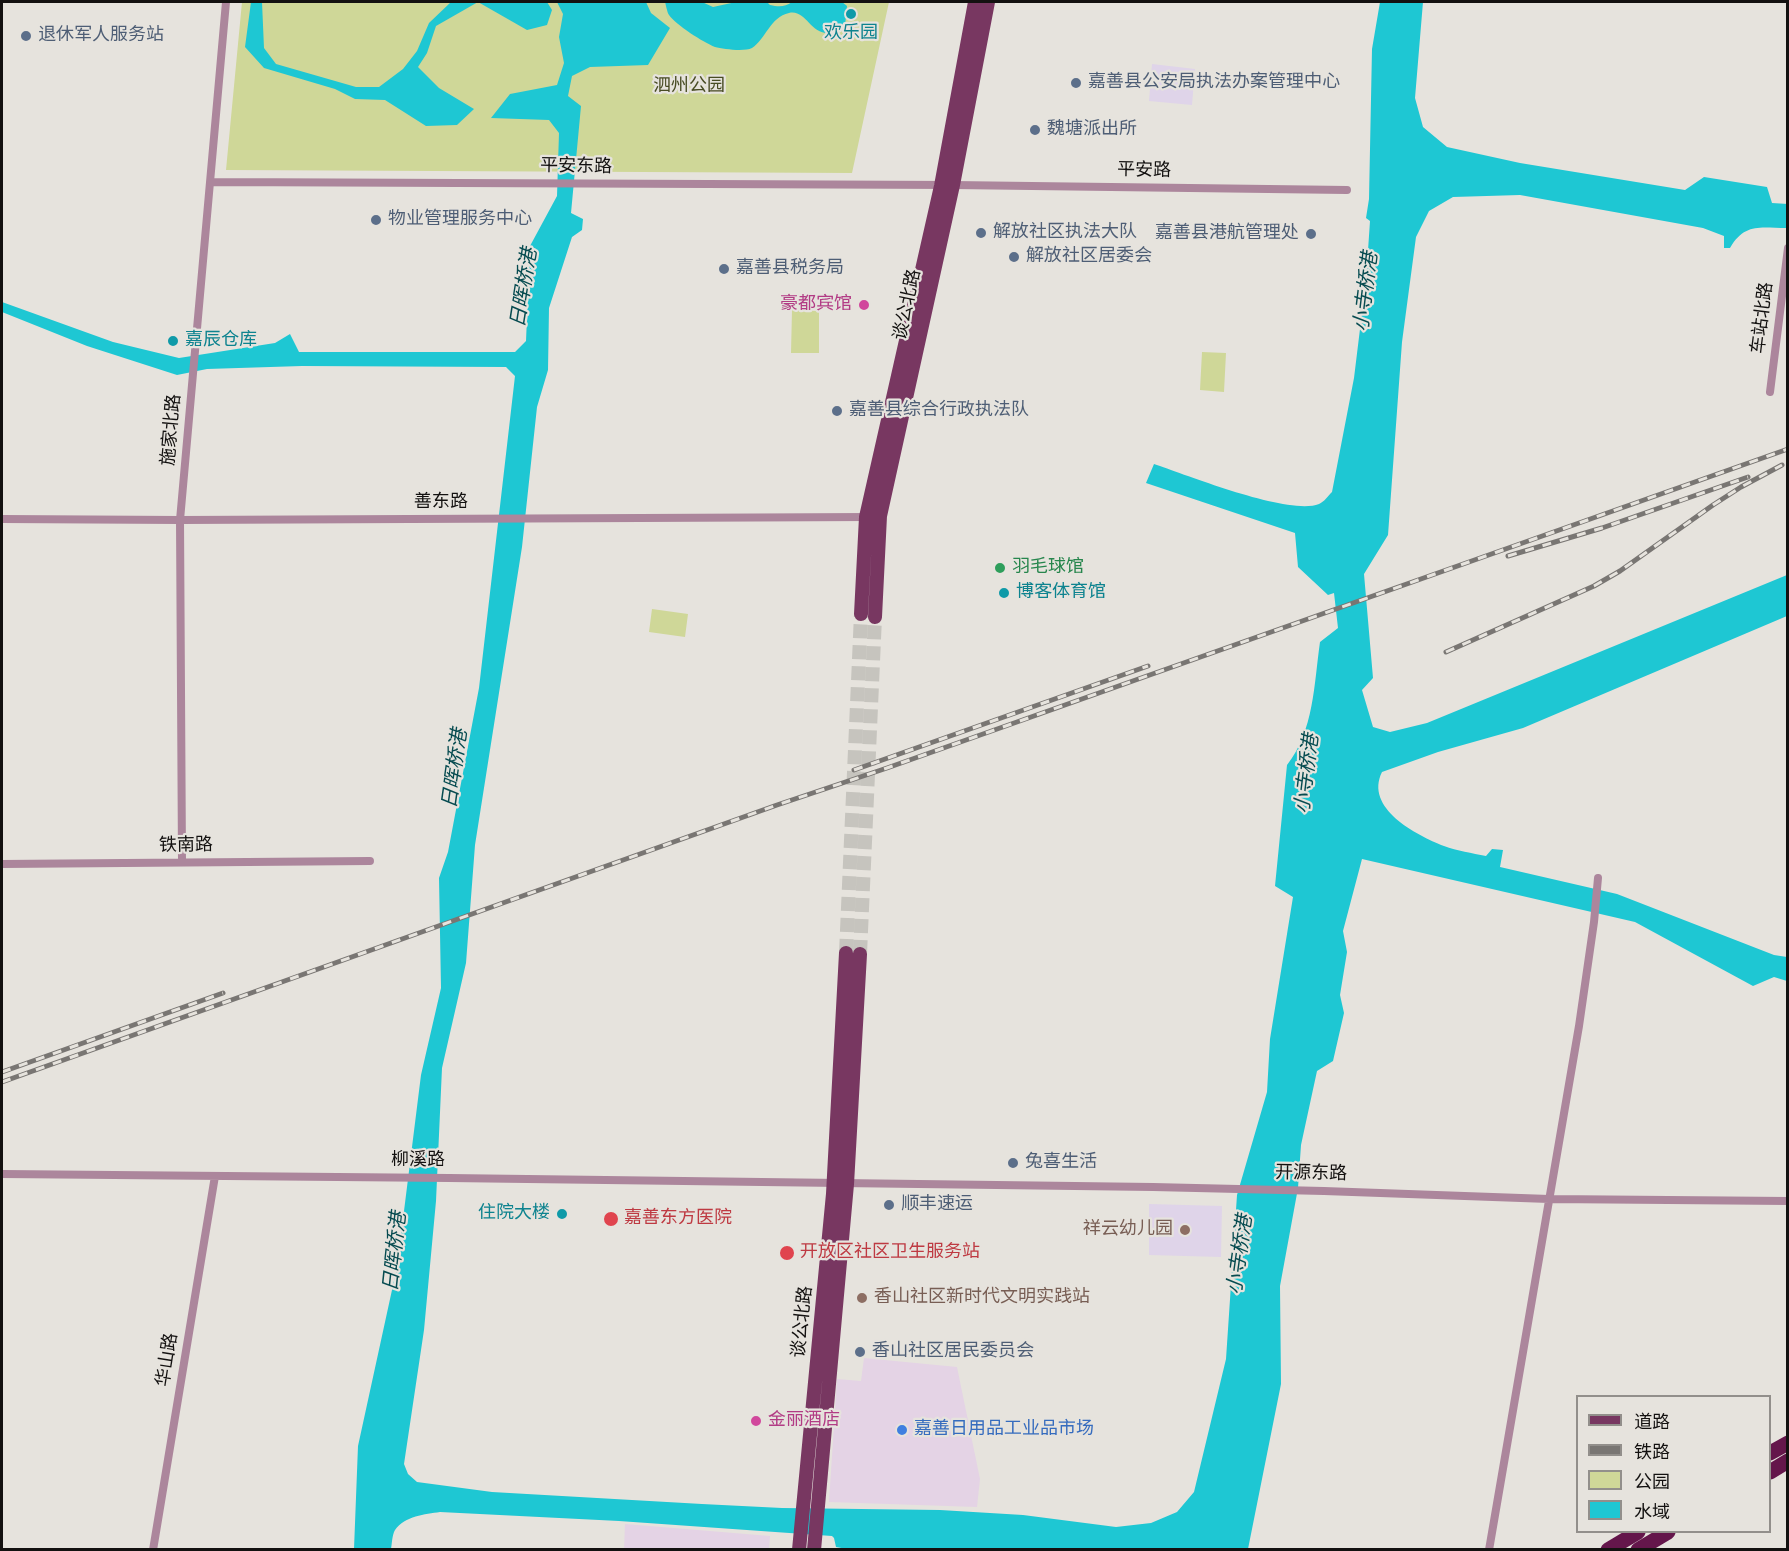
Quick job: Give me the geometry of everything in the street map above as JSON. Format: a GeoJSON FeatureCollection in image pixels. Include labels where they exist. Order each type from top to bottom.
{"type":"FeatureCollection","features":[{"type":"Feature","properties":{"kind":"highway"},"geometry":{"type":"LineString","coordinates":[[1771,1453],[1788,1443]]}},
{"type":"Feature","properties":{"kind":"highway"},"geometry":{"type":"LineString","coordinates":[[1771,1471],[1788,1461]]}},
{"type":"Feature","properties":{"kind":"highway"},"geometry":{"type":"LineString","coordinates":[[1608,1550],[1636,1533]]}},
{"type":"Feature","properties":{"kind":"highway"},"geometry":{"type":"LineString","coordinates":[[1638,1550],[1666,1533]]}},
{"type":"Feature","properties":{"kind":"main road","name":"谈公北路"},"geometry":{"type":"LineString","coordinates":[[947,186],[975,2]]}},
{"type":"Feature","properties":{"kind":"main road","name":"谈公北路"},"geometry":{"type":"LineString","coordinates":[[868,616],[873,517],[988,2]]}},
{"type":"Feature","properties":{"kind":"main road","name":"谈公北路"},"geometry":{"type":"LineString","coordinates":[[815,1545],[841,1183],[853,953]]}},
{"type":"Feature","properties":{"kind":"main road","name":"谈公北路"},"geometry":{"type":"LineString","coordinates":[[799,1544],[841,1183]]}},
{"type":"Feature","properties":{"kind":"street","name":"施家北路"},"geometry":{"type":"LineString","coordinates":[[182,862],[180,520],[212,182],[226,2]]}},
{"type":"Feature","properties":{"kind":"street","name":"平安东路"},"geometry":{"type":"LineString","coordinates":[[212,182],[947,186]]}},
{"type":"Feature","properties":{"kind":"street","name":"平安路"},"geometry":{"type":"LineString","coordinates":[[947,186],[1347,190]]}},
{"type":"Feature","properties":{"kind":"street","name":"车站北路"},"geometry":{"type":"LineString","coordinates":[[1770,392],[1788,248]]}},
{"type":"Feature","properties":{"kind":"street","name":"善东路"},"geometry":{"type":"LineString","coordinates":[[2,519],[873,517]]}},
{"type":"Feature","properties":{"kind":"street","name":"铁南路"},"geometry":{"type":"LineString","coordinates":[[2,864],[370,861]]}},
{"type":"Feature","properties":{"kind":"street"},"geometry":{"type":"LineString","coordinates":[[1489,1550],[1579,1026],[1598,878]]}},
{"type":"Feature","properties":{"kind":"street","name":"柳溪路"},"geometry":{"type":"LineString","coordinates":[[2,1174],[841,1183]]}},
{"type":"Feature","properties":{"kind":"street","name":"华山路"},"geometry":{"type":"LineString","coordinates":[[153,1550],[215,1176]]}},
{"type":"Feature","properties":{"kind":"street","name":"开源东路"},"geometry":{"type":"LineString","coordinates":[[841,1183],[1324,1191],[1549,1199],[1788,1201]]}},
{"type":"Feature","properties":{"kind":"shaded area"},"geometry":{"type":"Polygon","coordinates":[[[1152,64],[1195,69],[1192,105],[1149,101],[1152,64]]]}},
{"type":"Feature","properties":{"kind":"shaded area","name":"祥云幼儿园"},"geometry":{"type":"Polygon","coordinates":[[[1149,1204],[1222,1206],[1221,1257],[1149,1255],[1149,1204]]]}},
{"type":"Feature","properties":{"kind":"shaded area","name":"嘉善日用品工业品市场"},"geometry":{"type":"Polygon","coordinates":[[[864,1358],[957,1367],[980,1479],[977,1507],[829,1502],[837,1379],[861,1381],[864,1358]]]}},
{"type":"Feature","properties":{"kind":"shaded area"},"geometry":{"type":"Polygon","coordinates":[[[625,1524],[770,1536],[769,1549],[624,1549],[625,1524]]]}},
{"type":"Feature","properties":{"kind":"green space","name":"泗州公园"},"geometry":{"type":"Polygon","coordinates":[[[242,2],[889,2],[852,173],[226,170],[242,2]]]}},
{"type":"Feature","properties":{"kind":"green space"},"geometry":{"type":"Polygon","coordinates":[[[792,310],[819,311],[819,353],[791,353],[792,310]]]}},
{"type":"Feature","properties":{"kind":"green space"},"geometry":{"type":"Polygon","coordinates":[[[1202,352],[1226,353],[1224,392],[1200,390],[1202,352]]]}},
{"type":"Feature","properties":{"kind":"green space"},"geometry":{"type":"Polygon","coordinates":[[[652,609],[688,614],[685,637],[649,632],[652,609]]]}},
{"type":"Feature","properties":{"kind":"water"},"geometry":{"type":"Polygon","coordinates":[[[251,2],[262,2],[264,48],[276,64],[356,87],[379,87],[403,69],[417,51],[429,23],[451,2],[478,2],[436,26],[427,53],[418,67],[439,88],[474,109],[457,125],[426,126],[385,100],[355,99],[335,89],[264,68],[245,47],[251,2]]]}},
{"type":"Feature","properties":{"kind":"water"},"geometry":{"type":"Polygon","coordinates":[[[478,2],[547,2],[552,10],[547,25],[527,30],[478,2]]]}},
{"type":"Feature","properties":{"kind":"water","name":"小寺桥港"},"geometry":{"type":"Polygon","coordinates":[[[557,2],[646,2],[651,13],[670,28],[648,65],[590,67],[572,76],[568,96],[581,106],[571,213],[583,219],[582,230],[572,237],[549,308],[548,370],[537,407],[522,547],[475,845],[466,963],[442,1068],[436,1201],[424,1330],[404,1464],[408,1474],[417,1482],[492,1492],[702,1504],[782,1508],[940,1510],[1023,1515],[1116,1527],[1151,1523],[1177,1512],[1194,1492],[1226,1359],[1237,1195],[1267,1092],[1270,1039],[1293,897],[1275,886],[1287,765],[1296,752],[1308,722],[1320,642],[1338,628],[1334,593],[1328,595],[1298,567],[1295,533],[1146,483],[1154,464],[1238,493],[1285,504],[1305,506],[1319,504],[1332,492],[1354,378],[1366,280],[1370,221],[1366,218],[1369,199],[1372,49],[1380,2],[1423,2],[1415,98],[1423,127],[1447,147],[1520,163],[1685,190],[1704,177],[1767,187],[1772,203],[1788,204],[1787,228],[1761,227],[1748,230],[1730,248],[1724,248],[1724,236],[1703,228],[1520,195],[1453,197],[1429,211],[1416,237],[1402,342],[1388,535],[1364,574],[1373,678],[1362,690],[1373,727],[1390,732],[1427,723],[1787,575],[1787,616],[1523,728],[1438,752],[1382,772],[1378,785],[1380,797],[1386,808],[1407,827],[1444,846],[1486,856],[1492,849],[1503,850],[1500,867],[1617,894],[1774,955],[1787,957],[1787,981],[1774,977],[1753,986],[1635,922],[1362,859],[1343,931],[1347,952],[1340,995],[1344,1013],[1333,1061],[1317,1071],[1301,1145],[1298,1188],[1280,1286],[1281,1384],[1248,1549],[847,1549],[836,1547],[832,1536],[619,1521],[440,1512],[416,1516],[399,1525],[394,1532],[391,1549],[354,1549],[358,1446],[397,1267],[421,1075],[441,988],[439,878],[448,852],[479,688],[515,376],[506,367],[302,366],[207,369],[177,375],[87,346],[2,312],[2,302],[113,342],[179,358],[275,343],[290,334],[299,352],[515,352],[526,341],[530,246],[557,196],[559,133],[549,120],[491,118],[510,94],[557,85],[564,63],[559,37],[563,14],[557,2]]]}},
{"type":"Feature","properties":{"kind":"water"},"geometry":{"type":"Polygon","coordinates":[[[665,2],[702,2],[713,7],[736,2],[767,2],[770,5],[779,6],[792,2],[842,2],[847,6],[845,26],[834,32],[818,31],[802,16],[789,13],[777,19],[752,48],[739,50],[715,47],[690,33],[669,15],[665,2]]]}},
{"type":"Feature","properties":{"kind":"tunnel"},"geometry":{"type":"LineString","coordinates":[[846,953],[861,614]]}},
{"type":"Feature","properties":{"kind":"tunnel"},"geometry":{"type":"LineString","coordinates":[[860,954],[875,617]]}},
{"type":"Feature","properties":{"kind":"railway"},"geometry":{"type":"LineString","coordinates":[[2,1082],[777,805],[1788,449]]}},
{"type":"Feature","properties":{"kind":"railway"},"geometry":{"type":"LineString","coordinates":[[1446,652],[1594,586],[1620,571],[1713,505],[1782,465]]}},
{"type":"Feature","properties":{"kind":"railway"},"geometry":{"type":"LineString","coordinates":[[1508,556],[1602,528],[1748,477]]}},
{"type":"Feature","properties":{"kind":"railway"},"geometry":{"type":"LineString","coordinates":[[854,770],[1148,666]]}},
{"type":"Feature","properties":{"kind":"railway"},"geometry":{"type":"LineString","coordinates":[[2,1072],[223,993]]}},
{"type":"Feature","properties":{"kind":"place","name":"欢乐园"},"geometry":{"type":"Point","coordinates":[851,14]}},
{"type":"Feature","properties":{"kind":"place","name":"退休军人服务站"},"geometry":{"type":"Point","coordinates":[26,36]}},
{"type":"Feature","properties":{"kind":"place","name":"嘉善县公安局执法办案管理中心"},"geometry":{"type":"Point","coordinates":[1076,83]}},
{"type":"Feature","properties":{"kind":"place","name":"魏塘派出所"},"geometry":{"type":"Point","coordinates":[1035,130]}},
{"type":"Feature","properties":{"kind":"place","name":"物业管理服务中心"},"geometry":{"type":"Point","coordinates":[376,220]}},
{"type":"Feature","properties":{"kind":"place","name":"解放社区执法大队"},"geometry":{"type":"Point","coordinates":[981,233]}},
{"type":"Feature","properties":{"kind":"place","name":"嘉善县港航管理处"},"geometry":{"type":"Point","coordinates":[1311,234]}},
{"type":"Feature","properties":{"kind":"place","name":"解放社区居委会"},"geometry":{"type":"Point","coordinates":[1014,257]}},
{"type":"Feature","properties":{"kind":"place","name":"嘉善县税务局"},"geometry":{"type":"Point","coordinates":[724,269]}},
{"type":"Feature","properties":{"kind":"place","name":"豪都宾馆"},"geometry":{"type":"Point","coordinates":[864,305]}},
{"type":"Feature","properties":{"kind":"place","name":"嘉辰仓库"},"geometry":{"type":"Point","coordinates":[173,341]}},
{"type":"Feature","properties":{"kind":"place","name":"嘉善县综合行政执法队"},"geometry":{"type":"Point","coordinates":[837,411]}},
{"type":"Feature","properties":{"kind":"place","name":"羽毛球馆"},"geometry":{"type":"Point","coordinates":[1000,568]}},
{"type":"Feature","properties":{"kind":"place","name":"博客体育馆"},"geometry":{"type":"Point","coordinates":[1004,593]}},
{"type":"Feature","properties":{"kind":"place","name":"兔喜生活"},"geometry":{"type":"Point","coordinates":[1013,1163]}},
{"type":"Feature","properties":{"kind":"place","name":"顺丰速运"},"geometry":{"type":"Point","coordinates":[889,1205]}},
{"type":"Feature","properties":{"kind":"place","name":"住院大楼"},"geometry":{"type":"Point","coordinates":[562,1214]}},
{"type":"Feature","properties":{"kind":"place","name":"嘉善东方医院"},"geometry":{"type":"Point","coordinates":[611,1219]}},
{"type":"Feature","properties":{"kind":"place","name":"祥云幼儿园"},"geometry":{"type":"Point","coordinates":[1185,1230]}},
{"type":"Feature","properties":{"kind":"place","name":"开放区社区卫生服务站"},"geometry":{"type":"Point","coordinates":[787,1253]}},
{"type":"Feature","properties":{"kind":"place","name":"香山社区新时代文明实践站"},"geometry":{"type":"Point","coordinates":[862,1298]}},
{"type":"Feature","properties":{"kind":"place","name":"香山社区居民委员会"},"geometry":{"type":"Point","coordinates":[860,1352]}},
{"type":"Feature","properties":{"kind":"place","name":"金丽酒店"},"geometry":{"type":"Point","coordinates":[756,1421]}},
{"type":"Feature","properties":{"kind":"place","name":"嘉善日用品工业品市场"},"geometry":{"type":"Point","coordinates":[902,1430]}},
{"type":"Feature","properties":{"kind":"water label","name":"日晖桥港"},"geometry":{"type":"Point","coordinates":[525,288]}},
{"type":"Feature","properties":{"kind":"water label","name":"日晖桥港"},"geometry":{"type":"Point","coordinates":[456,769]}},
{"type":"Feature","properties":{"kind":"water label","name":"日晖桥港"},"geometry":{"type":"Point","coordinates":[396,1252]}}]}
